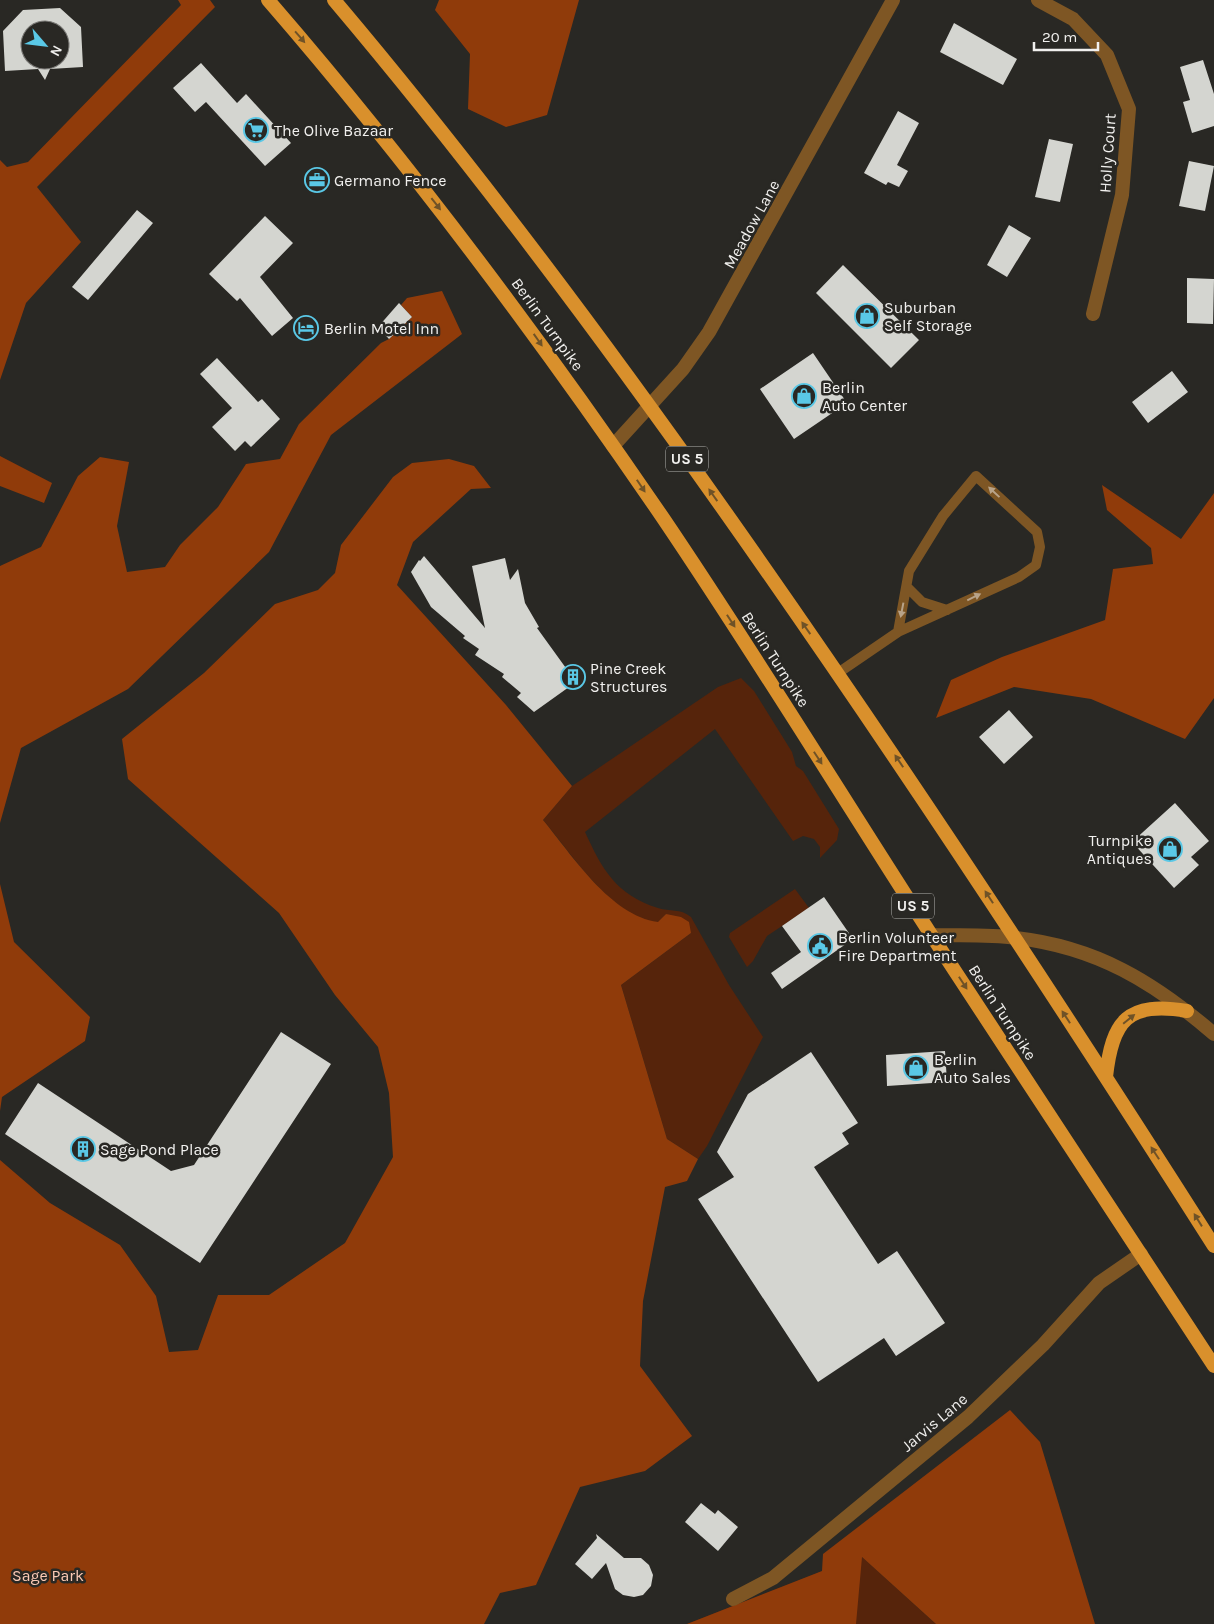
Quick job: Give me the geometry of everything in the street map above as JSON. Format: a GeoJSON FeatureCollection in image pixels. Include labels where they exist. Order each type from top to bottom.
{"type":"FeatureCollection","features":[{"type":"Feature","properties":{"kind":"highway","name":"Berlin Turnpike"},"geometry":{"type":"LineString","coordinates":[[268,0],[401,158],[520,314],[613,446],[756,658],[932,935],[1214,1366]]}},
{"type":"Feature","properties":{"kind":"highway","name":"Berlin Turnpike"},"geometry":{"type":"LineString","coordinates":[[334,0],[442,131],[514,223],[650,406],[838,673],[1015,938],[1214,1246]]}},
{"type":"Feature","properties":{"kind":"highway"},"geometry":{"type":"LineString","coordinates":[[1106,1078],[1109,1052],[1114,1035],[1126,1019],[1142,1009],[1161,1006],[1187,1011]]}},
{"type":"Feature","properties":{"kind":"street","name":"Meadow Lane"},"geometry":{"type":"LineString","coordinates":[[613,446],[683,369],[732,295],[893,0]]}},
{"type":"Feature","properties":{"kind":"street","name":"Holly Court"},"geometry":{"type":"LineString","coordinates":[[1038,0],[1074,19],[1107,54],[1129,109],[1122,195],[1093,314]]}},
{"type":"Feature","properties":{"kind":"street"},"geometry":{"type":"LineString","coordinates":[[932,935],[1015,938],[1058,945],[1092,955],[1126,969],[1150,984],[1187,1011],[1214,1034]]}},
{"type":"Feature","properties":{"kind":"street","name":"Jarvis Lane"},"geometry":{"type":"LineString","coordinates":[[733,1599],[773,1578],[968,1417],[1042,1345],[1099,1283],[1141,1254]]}},
{"type":"Feature","properties":{"kind":"lane"},"geometry":{"type":"LineString","coordinates":[[838,673],[898,632],[1019,577],[1036,565],[1040,546],[1037,532],[976,476],[944,516],[919,554],[910,572],[898,632]]}},
{"type":"Feature","properties":{"kind":"lane"},"geometry":{"type":"LineString","coordinates":[[907,587],[922,602],[947,610]]}},
{"type":"Feature","properties":{"kind":"shaded area"},"geometry":{"type":"Polygon","coordinates":[[[741,678],[754,691],[792,752],[796,766],[803,771],[839,829],[837,840],[820,858],[820,847],[814,839],[803,836],[793,841],[715,729],[585,832],[604,869],[621,888],[644,903],[662,909],[683,912],[691,917],[729,985],[763,1037],[707,1146],[698,1159],[667,1139],[621,985],[691,933],[666,914],[658,923],[641,918],[624,909],[608,897],[543,820],[572,786],[718,687],[741,678]]]}},
{"type":"Feature","properties":{"kind":"shaded area"},"geometry":{"type":"Polygon","coordinates":[[[795,889],[809,908],[767,936],[753,961],[747,967],[729,937],[730,933],[795,889]]]}},
{"type":"Feature","properties":{"kind":"shaded area"},"geometry":{"type":"Polygon","coordinates":[[[861,1556],[936,1624],[687,1624],[861,1556]]]}},
{"type":"Feature","properties":{"kind":"green space"},"geometry":{"type":"Polygon","coordinates":[[[178,0],[210,0],[215,7],[37,187],[81,242],[26,303],[0,380],[0,160],[7,167],[28,162],[181,5],[178,0]]]}},
{"type":"Feature","properties":{"kind":"green space"},"geometry":{"type":"Polygon","coordinates":[[[439,0],[579,0],[547,115],[506,127],[468,109],[470,54],[435,10],[439,0]]]}},
{"type":"Feature","properties":{"kind":"green space"},"geometry":{"type":"Polygon","coordinates":[[[442,291],[462,334],[331,435],[269,552],[128,689],[21,748],[0,823],[0,566],[41,547],[78,476],[100,457],[129,462],[117,526],[127,572],[165,567],[180,545],[218,507],[246,464],[280,459],[299,424],[381,343],[389,339],[412,317],[401,305],[407,298],[442,291]]]}},
{"type":"Feature","properties":{"kind":"green space"},"geometry":{"type":"Polygon","coordinates":[[[0,456],[52,483],[44,503],[0,486],[0,456]]]}},
{"type":"Feature","properties":{"kind":"green space","name":"Sage Park"},"geometry":{"type":"Polygon","coordinates":[[[449,459],[474,466],[491,488],[471,489],[413,542],[397,585],[506,705],[572,786],[543,820],[580,866],[609,896],[624,908],[641,917],[658,922],[666,914],[681,917],[689,922],[691,933],[621,985],[667,1139],[698,1159],[687,1181],[665,1187],[643,1301],[640,1366],[692,1436],[645,1471],[580,1487],[536,1585],[500,1593],[484,1624],[0,1624],[0,1160],[50,1203],[120,1245],[156,1296],[169,1352],[198,1350],[218,1295],[269,1295],[345,1243],[393,1157],[389,1093],[378,1047],[335,995],[279,913],[128,779],[122,739],[204,673],[275,604],[318,590],[335,573],[341,545],[393,477],[412,463],[449,459]]]}},
{"type":"Feature","properties":{"kind":"green space"},"geometry":{"type":"Polygon","coordinates":[[[1102,485],[1181,539],[1214,493],[1214,698],[1185,739],[1091,699],[1014,687],[936,718],[951,680],[1002,657],[1105,620],[1113,569],[1153,564],[1151,548],[1107,510],[1102,485]]]}},
{"type":"Feature","properties":{"kind":"green space"},"geometry":{"type":"Polygon","coordinates":[[[0,884],[14,942],[90,1017],[85,1041],[2,1097],[0,1111],[0,884]]]}},
{"type":"Feature","properties":{"kind":"green space"},"geometry":{"type":"Polygon","coordinates":[[[1010,1410],[1040,1442],[1095,1624],[936,1624],[862,1557],[856,1624],[687,1624],[822,1571],[823,1554],[1010,1410]]]}},
{"type":"Feature","properties":{"kind":"building"},"geometry":{"type":"Polygon","coordinates":[[[60,8],[81,27],[83,67],[70,68],[70,20],[20,20],[22,70],[5,71],[3,31],[23,10],[60,8]]]}},
{"type":"Feature","properties":{"kind":"building"},"geometry":{"type":"Polygon","coordinates":[[[954,23],[1017,59],[1003,85],[940,52],[954,23]]]}},
{"type":"Feature","properties":{"kind":"building"},"geometry":{"type":"Polygon","coordinates":[[[1203,60],[1214,94],[1214,126],[1192,133],[1183,102],[1190,100],[1180,67],[1203,60]]]}},
{"type":"Feature","properties":{"kind":"building"},"geometry":{"type":"Polygon","coordinates":[[[201,63],[237,103],[246,94],[291,143],[265,166],[206,102],[195,112],[173,88],[201,63]]]}},
{"type":"Feature","properties":{"kind":"building"},"geometry":{"type":"Polygon","coordinates":[[[39,70],[50,70],[45,80],[39,70]]]}},
{"type":"Feature","properties":{"kind":"building"},"geometry":{"type":"Polygon","coordinates":[[[898,111],[919,123],[897,165],[908,171],[899,187],[888,182],[886,185],[864,173],[898,111]]]}},
{"type":"Feature","properties":{"kind":"building"},"geometry":{"type":"Polygon","coordinates":[[[1049,139],[1073,144],[1060,202],[1035,197],[1049,139]]]}},
{"type":"Feature","properties":{"kind":"building"},"geometry":{"type":"Polygon","coordinates":[[[1189,161],[1214,166],[1205,211],[1179,206],[1189,161]]]}},
{"type":"Feature","properties":{"kind":"building"},"geometry":{"type":"Polygon","coordinates":[[[137,210],[153,223],[88,300],[72,287],[137,210]]]}},
{"type":"Feature","properties":{"kind":"building"},"geometry":{"type":"Polygon","coordinates":[[[265,216],[293,243],[260,277],[293,318],[272,336],[240,298],[237,301],[209,274],[265,216]]]}},
{"type":"Feature","properties":{"kind":"building"},"geometry":{"type":"Polygon","coordinates":[[[1009,225],[1031,238],[1007,277],[987,265],[1009,225]]]}},
{"type":"Feature","properties":{"kind":"building","name":"Suburban Self Storage"},"geometry":{"type":"Polygon","coordinates":[[[843,265],[919,340],[891,368],[816,293],[843,265]]]}},
{"type":"Feature","properties":{"kind":"building"},"geometry":{"type":"Polygon","coordinates":[[[1187,278],[1214,279],[1213,324],[1187,323],[1187,278]]]}},
{"type":"Feature","properties":{"kind":"building"},"geometry":{"type":"Polygon","coordinates":[[[399,303],[412,317],[389,339],[378,327],[399,303]]]}},
{"type":"Feature","properties":{"kind":"building","name":"Berlin Auto Center"},"geometry":{"type":"Polygon","coordinates":[[[813,353],[847,403],[794,439],[760,389],[813,353]]]}},
{"type":"Feature","properties":{"kind":"building"},"geometry":{"type":"Polygon","coordinates":[[[217,358],[258,402],[262,399],[280,419],[251,447],[245,441],[235,451],[212,427],[232,408],[200,374],[217,358]]]}},
{"type":"Feature","properties":{"kind":"building"},"geometry":{"type":"Polygon","coordinates":[[[1172,371],[1188,392],[1148,423],[1132,402],[1172,371]]]}},
{"type":"Feature","properties":{"kind":"building"},"geometry":{"type":"Polygon","coordinates":[[[424,556],[485,628],[472,566],[505,558],[510,580],[518,569],[525,603],[539,627],[537,628],[576,682],[534,712],[517,697],[521,693],[502,677],[504,674],[475,655],[479,649],[463,638],[465,636],[431,607],[411,572],[424,556]]]}},
{"type":"Feature","properties":{"kind":"building"},"geometry":{"type":"Polygon","coordinates":[[[1009,710],[1033,737],[1004,764],[979,737],[1009,710]]]}},
{"type":"Feature","properties":{"kind":"building","name":"Turnpike Antiques"},"geometry":{"type":"Polygon","coordinates":[[[1175,803],[1209,841],[1191,857],[1199,865],[1174,888],[1132,842],[1175,803]]]}},
{"type":"Feature","properties":{"kind":"building","name":"Berlin Volunteer Fire Department"},"geometry":{"type":"Polygon","coordinates":[[[824,897],[853,939],[782,989],[771,973],[801,952],[782,926],[824,897]]]}},
{"type":"Feature","properties":{"kind":"building","name":"Sage Pond Place"},"geometry":{"type":"Polygon","coordinates":[[[281,1032],[331,1064],[200,1263],[5,1134],[38,1083],[171,1171],[194,1165],[281,1032]]]}},
{"type":"Feature","properties":{"kind":"building","name":"Berlin Auto Sales"},"geometry":{"type":"Polygon","coordinates":[[[945,1051],[947,1082],[887,1086],[886,1055],[945,1051]]]}},
{"type":"Feature","properties":{"kind":"building"},"geometry":{"type":"Polygon","coordinates":[[[811,1052],[858,1123],[842,1133],[849,1144],[814,1167],[878,1264],[897,1251],[945,1323],[896,1356],[884,1338],[818,1382],[698,1199],[734,1177],[717,1152],[748,1094],[811,1052]]]}},
{"type":"Feature","properties":{"kind":"building"},"geometry":{"type":"Polygon","coordinates":[[[701,1503],[715,1514],[718,1510],[738,1527],[718,1551],[685,1522],[701,1503]]]}},
{"type":"Feature","properties":{"kind":"building"},"geometry":{"type":"Polygon","coordinates":[[[596,1534],[624,1558],[641,1558],[649,1565],[653,1575],[651,1586],[643,1595],[634,1597],[623,1595],[615,1589],[606,1563],[592,1579],[575,1564],[597,1538],[596,1534]]]}},
{"type":"Feature","properties":{"kind":"place","name":"The Olive Bazaar"},"geometry":{"type":"Point","coordinates":[256,130]}},
{"type":"Feature","properties":{"kind":"place","name":"Germano Fence"},"geometry":{"type":"Point","coordinates":[317,180]}},
{"type":"Feature","properties":{"kind":"place","name":"Suburban Self Storage"},"geometry":{"type":"Point","coordinates":[867,316]}},
{"type":"Feature","properties":{"kind":"place","name":"Berlin Motel Inn"},"geometry":{"type":"Point","coordinates":[306,328]}},
{"type":"Feature","properties":{"kind":"place","name":"Berlin Auto Center"},"geometry":{"type":"Point","coordinates":[804,396]}},
{"type":"Feature","properties":{"kind":"place","name":"Pine Creek Structures"},"geometry":{"type":"Point","coordinates":[573,677]}},
{"type":"Feature","properties":{"kind":"place","name":"Turnpike Antiques"},"geometry":{"type":"Point","coordinates":[1170,849]}},
{"type":"Feature","properties":{"kind":"place","name":"Berlin Volunteer Fire Department"},"geometry":{"type":"Point","coordinates":[820,946]}},
{"type":"Feature","properties":{"kind":"place","name":"Berlin Auto Sales"},"geometry":{"type":"Point","coordinates":[916,1068]}},
{"type":"Feature","properties":{"kind":"place","name":"Sage Pond Place"},"geometry":{"type":"Point","coordinates":[83,1149]}}]}
